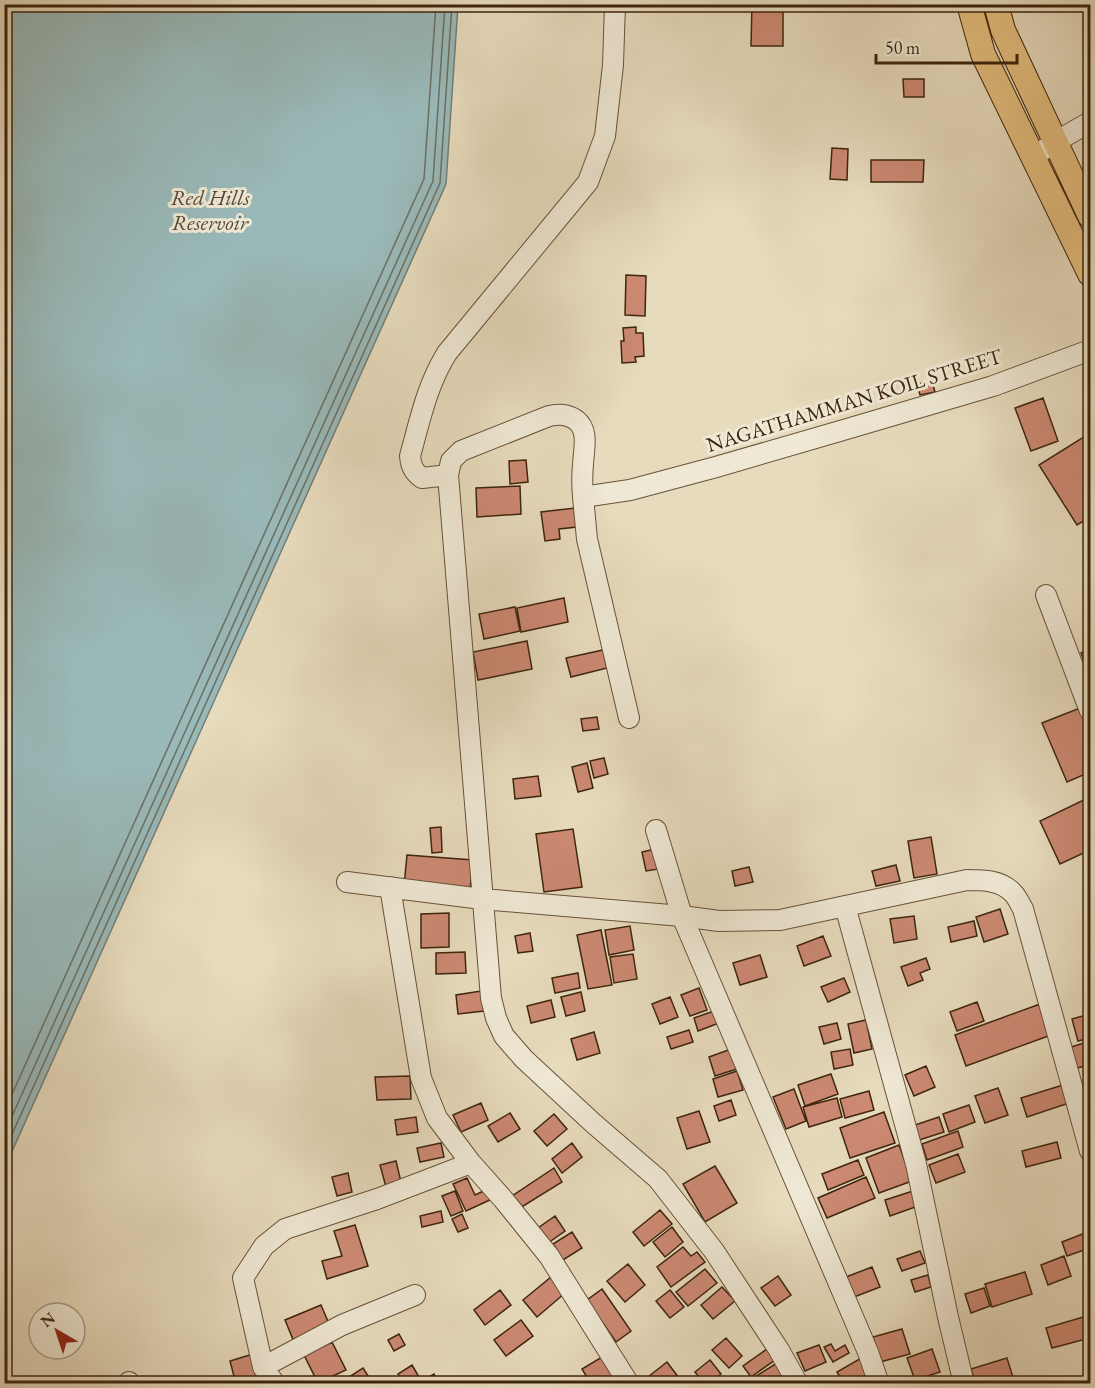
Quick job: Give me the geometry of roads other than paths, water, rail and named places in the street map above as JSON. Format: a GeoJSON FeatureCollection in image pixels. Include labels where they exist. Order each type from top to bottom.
{"type":"FeatureCollection","features":[{"type":"Feature","properties":{"kind":"main road"},"geometry":{"type":"LineString","coordinates":[[969,4],[983,54],[1090,274]]}},
{"type":"Feature","properties":{"kind":"main road"},"geometry":{"type":"LineString","coordinates":[[996,4],[1003,30],[1090,216]]}},
{"type":"Feature","properties":{"kind":"street"},"geometry":{"type":"LineString","coordinates":[[448,475],[422,478],[411,466],[410,456],[430,384],[447,353],[588,182],[605,136],[613,65],[615,4]]}},
{"type":"Feature","properties":{"kind":"street"},"geometry":{"type":"LineString","coordinates":[[1033,157],[1090,122]]}},
{"type":"Feature","properties":{"kind":"street","name":"NAGATHAMMAN KOIL STREET"},"geometry":{"type":"LineString","coordinates":[[583,496],[630,490],[716,467],[993,386],[1090,350]]}},
{"type":"Feature","properties":{"kind":"street"},"geometry":{"type":"LineString","coordinates":[[628,718],[587,539],[582,473],[585,433],[582,424],[571,416],[561,414],[549,416],[461,451],[452,461],[448,475],[491,998],[496,1018],[504,1036],[524,1059],[593,1124],[658,1179],[714,1251],[798,1383]]}},
{"type":"Feature","properties":{"kind":"street"},"geometry":{"type":"LineString","coordinates":[[1046,595],[1090,711]]}},
{"type":"Feature","properties":{"kind":"street"},"geometry":{"type":"LineString","coordinates":[[656,830],[682,916],[864,1342],[879,1383]]}},
{"type":"Feature","properties":{"kind":"street"},"geometry":{"type":"LineString","coordinates":[[347,882],[483,899],[719,921],[780,920],[967,880],[990,880],[1014,893],[1023,909],[1090,1151]]}},
{"type":"Feature","properties":{"kind":"street"},"geometry":{"type":"LineString","coordinates":[[390,887],[421,1078],[437,1118],[549,1257],[629,1383]]}},
{"type":"Feature","properties":{"kind":"street"},"geometry":{"type":"LineString","coordinates":[[845,906],[916,1164],[964,1383]]}},
{"type":"Feature","properties":{"kind":"street"},"geometry":{"type":"LineString","coordinates":[[275,1383],[263,1367],[243,1278],[264,1246],[285,1229],[376,1199],[471,1163]]}},
{"type":"Feature","properties":{"kind":"street"},"geometry":{"type":"LineString","coordinates":[[263,1367],[342,1325],[415,1294]]}},
{"type":"Feature","properties":{"kind":"water","name":"Red Hills Reservoir"},"geometry":{"type":"Polygon","coordinates":[[[5,4],[458,5],[446,184],[5,1167],[5,4]]]}}]}
